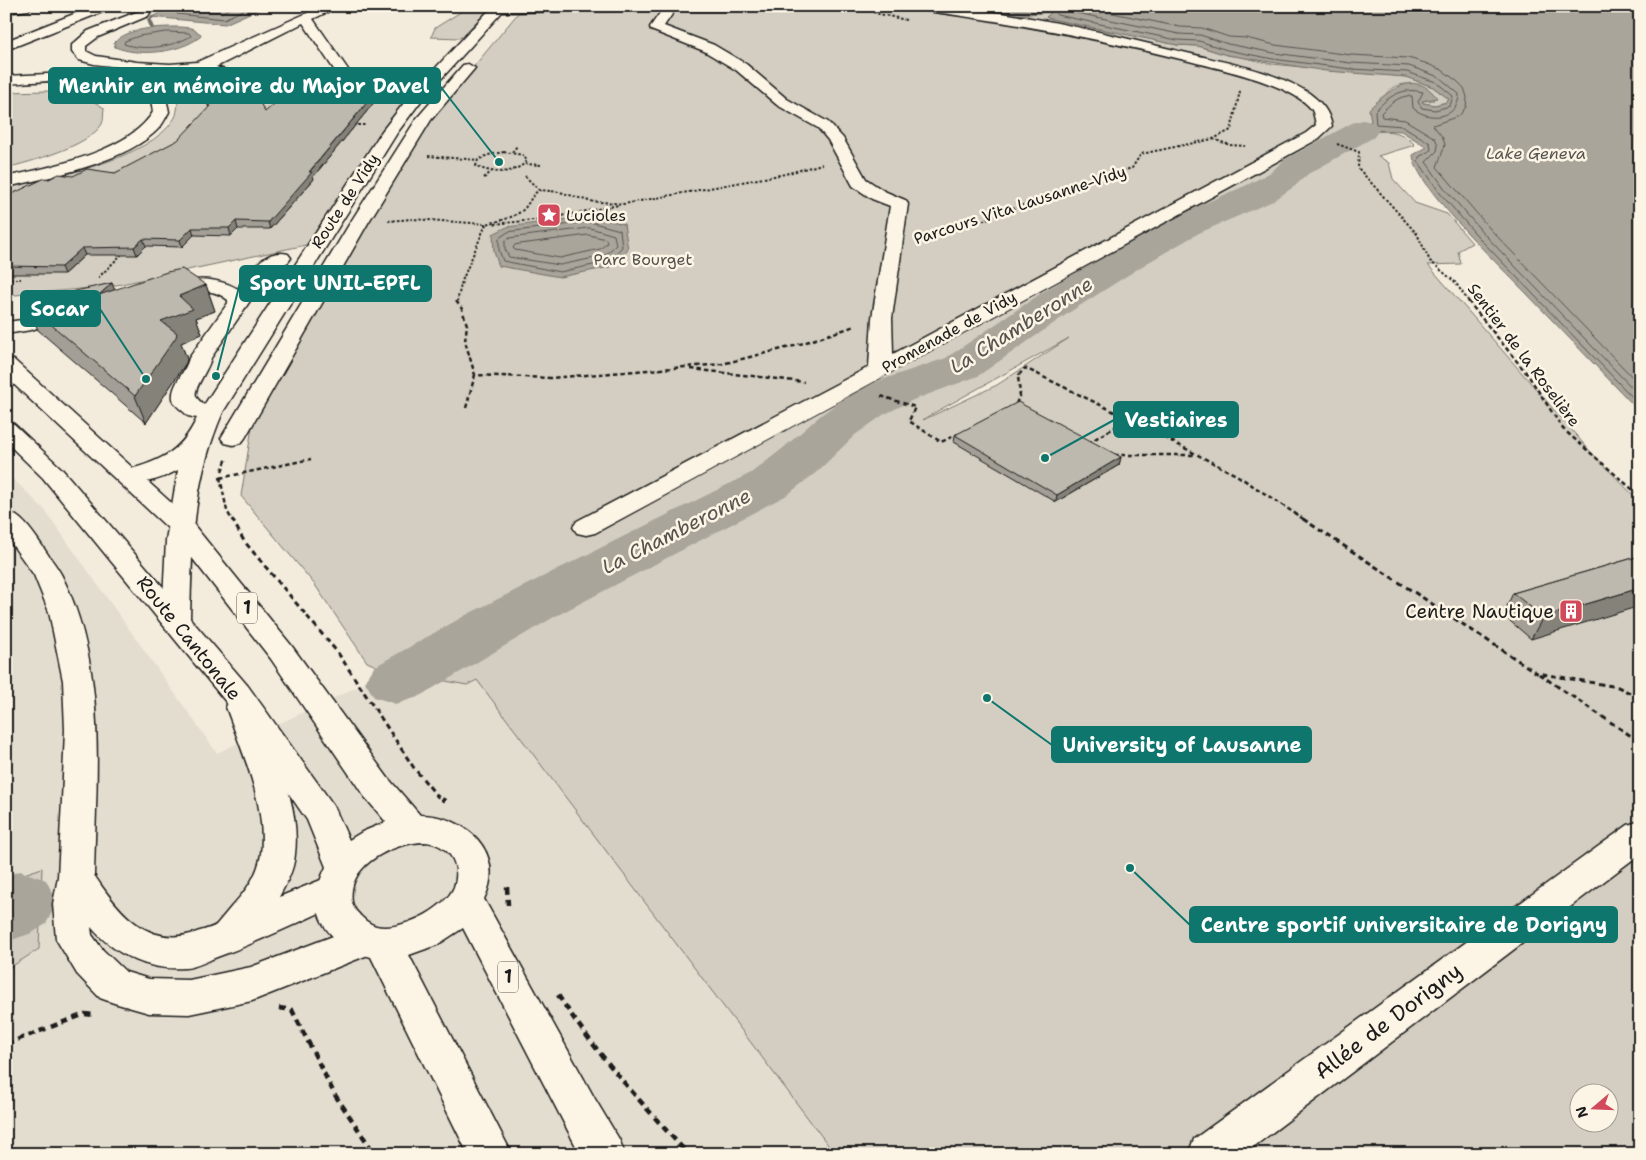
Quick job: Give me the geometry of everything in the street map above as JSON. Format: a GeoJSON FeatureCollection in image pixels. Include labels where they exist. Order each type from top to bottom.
{"type":"FeatureCollection","features":[{"type":"Feature","properties":{"kind":"main road"},"geometry":{"type":"LineString","coordinates":[[6,9],[28,6]]}},
{"type":"Feature","properties":{"kind":"main road"},"geometry":{"type":"LineString","coordinates":[[6,35],[78,6]]}},
{"type":"Feature","properties":{"kind":"main road"},"geometry":{"type":"LineString","coordinates":[[6,46],[106,6]]}},
{"type":"Feature","properties":{"kind":"main road"},"geometry":{"type":"LineString","coordinates":[[78,50],[84,57],[114,62],[197,68],[308,16],[334,6]]}},
{"type":"Feature","properties":{"kind":"main road"},"geometry":{"type":"LineString","coordinates":[[500,7],[746,6]]}},
{"type":"Feature","properties":{"kind":"main road","name":"Promenade de Vidy"},"geometry":{"type":"LineString","coordinates":[[586,527],[852,386],[1318,131],[1321,113],[1315,105],[1281,84],[1242,70],[1134,43],[920,6]]}},
{"type":"Feature","properties":{"kind":"main road","name":"Route de Vidy"},"geometry":{"type":"LineString","coordinates":[[129,477],[161,470],[179,459],[198,438],[238,367],[395,125],[423,91],[500,7]]}},
{"type":"Feature","properties":{"kind":"main road"},"geometry":{"type":"LineString","coordinates":[[233,438],[360,223],[426,118],[519,7]]}},
{"type":"Feature","properties":{"kind":"main road","name":"Parcours Vita Lausanne-Vidy"},"geometry":{"type":"LineString","coordinates":[[672,7],[656,27],[709,48],[741,67],[782,102],[823,125],[834,138],[859,182],[878,195],[899,204],[882,318],[880,370]]}},
{"type":"Feature","properties":{"kind":"main road"},"geometry":{"type":"LineString","coordinates":[[78,50],[83,40],[93,34],[144,13]]}},
{"type":"Feature","properties":{"kind":"main road"},"geometry":{"type":"LineString","coordinates":[[308,16],[306,20],[344,74],[355,84],[423,91]]}},
{"type":"Feature","properties":{"kind":"main road"},"geometry":{"type":"LineString","coordinates":[[78,50],[97,48]]}},
{"type":"Feature","properties":{"kind":"main road"},"geometry":{"type":"LineString","coordinates":[[210,63],[208,69],[219,74],[281,82],[344,74]]}},
{"type":"Feature","properties":{"kind":"main road"},"geometry":{"type":"LineString","coordinates":[[6,80],[58,77],[112,80],[148,90],[157,96],[162,106],[159,116],[151,127],[125,144],[74,165],[6,182]]}},
{"type":"Feature","properties":{"kind":"main road"},"geometry":{"type":"LineString","coordinates":[[196,411],[191,404],[185,401],[186,384],[198,368],[200,358],[262,269],[281,258]]}},
{"type":"Feature","properties":{"kind":"main road"},"geometry":{"type":"LineString","coordinates":[[146,295],[208,284],[234,295],[238,298],[238,304]]}},
{"type":"Feature","properties":{"kind":"main road"},"geometry":{"type":"LineString","coordinates":[[6,328],[24,326],[62,313],[91,307]]}},
{"type":"Feature","properties":{"kind":"main road","name":"1"},"geometry":{"type":"LineString","coordinates":[[6,365],[180,525],[281,652],[376,787],[412,829]]}},
{"type":"Feature","properties":{"kind":"main road","name":"Route Cantonale"},"geometry":{"type":"LineString","coordinates":[[6,428],[52,473],[236,694],[322,815],[338,879]]}},
{"type":"Feature","properties":{"kind":"main road","name":"Route de Vidy"},"geometry":{"type":"LineString","coordinates":[[176,620],[180,525],[186,480],[198,438]]}},
{"type":"Feature","properties":{"kind":"main road"},"geometry":{"type":"LineString","coordinates":[[6,519],[28,545],[48,575],[62,612],[78,681],[81,730],[76,877],[71,904],[74,939],[90,962],[114,986],[149,996],[189,997],[252,984],[374,941],[402,941],[421,936],[438,927],[453,915],[465,901],[473,882],[473,864],[467,848],[453,836],[434,829],[412,829],[386,835],[362,849],[338,879],[228,937],[187,952],[161,952],[136,944],[118,932],[94,905],[76,877]]}},
{"type":"Feature","properties":{"kind":"main road"},"geometry":{"type":"LineString","coordinates":[[228,937],[261,897],[272,875],[278,854],[279,837],[272,794],[236,694]]}},
{"type":"Feature","properties":{"kind":"main road","name":"Allée de Dorigny"},"geometry":{"type":"LineString","coordinates":[[1209,1154],[1640,835]]}},
{"type":"Feature","properties":{"kind":"main road"},"geometry":{"type":"LineString","coordinates":[[338,879],[334,911],[345,928],[374,941],[424,1022],[491,1154]]}},
{"type":"Feature","properties":{"kind":"main road","name":"1"},"geometry":{"type":"LineString","coordinates":[[465,901],[477,918],[580,1113],[604,1154]]}},
{"type":"Feature","properties":{"kind":"path"},"geometry":{"type":"LineString","coordinates":[[856,6],[879,14],[909,20]]}},
{"type":"Feature","properties":{"kind":"path","name":"Parcours Vita Lausanne-Vidy"},"geometry":{"type":"LineString","coordinates":[[894,246],[984,220],[1047,194],[1132,168],[1141,154],[1213,139],[1231,130],[1240,89]]}},
{"type":"Feature","properties":{"kind":"path"},"geometry":{"type":"LineString","coordinates":[[347,125],[395,125]]}},
{"type":"Feature","properties":{"kind":"path"},"geometry":{"type":"LineString","coordinates":[[512,152],[517,146]]}},
{"type":"Feature","properties":{"kind":"path","name":"Sentier de la Roselière"},"geometry":{"type":"LineString","coordinates":[[1352,148],[1359,152],[1358,168],[1417,234],[1430,261],[1455,282],[1474,309],[1528,374],[1563,429],[1640,496]]}},
{"type":"Feature","properties":{"kind":"path"},"geometry":{"type":"LineString","coordinates":[[402,155],[478,160],[488,155],[512,152],[523,155],[526,158],[525,164]]}},
{"type":"Feature","properties":{"kind":"path"},"geometry":{"type":"LineString","coordinates":[[360,223],[413,219],[486,224],[544,219],[785,174],[845,158]]}},
{"type":"Feature","properties":{"kind":"path"},"geometry":{"type":"LineString","coordinates":[[478,160],[476,166],[491,171],[507,171],[525,164],[543,165]]}},
{"type":"Feature","properties":{"kind":"path"},"geometry":{"type":"LineString","coordinates":[[484,178],[491,171]]}},
{"type":"Feature","properties":{"kind":"path"},"geometry":{"type":"LineString","coordinates":[[525,176],[539,190],[560,192],[589,201],[624,204]]}},
{"type":"Feature","properties":{"kind":"path"},"geometry":{"type":"LineString","coordinates":[[486,224],[505,219],[519,212],[530,202],[531,196],[539,190]]}},
{"type":"Feature","properties":{"kind":"path"},"geometry":{"type":"LineString","coordinates":[[466,408],[475,375],[465,341],[467,325],[462,309],[456,301],[462,281],[486,224]]}},
{"type":"Feature","properties":{"kind":"path"},"geometry":{"type":"LineString","coordinates":[[98,278],[125,251]]}},
{"type":"Feature","properties":{"kind":"path"},"geometry":{"type":"LineString","coordinates":[[6,279],[21,279]]}},
{"type":"Feature","properties":{"kind":"path"},"geometry":{"type":"LineString","coordinates":[[475,375],[550,378],[722,364],[794,346],[882,318]]}},
{"type":"Feature","properties":{"kind":"path"},"geometry":{"type":"LineString","coordinates":[[683,368],[852,386]]}},
{"type":"Feature","properties":{"kind":"path"},"geometry":{"type":"LineString","coordinates":[[1008,408],[1016,404],[1021,393],[1018,376],[1025,368],[1129,419],[1238,476],[1640,742]]}},
{"type":"Feature","properties":{"kind":"path"},"geometry":{"type":"LineString","coordinates":[[1016,404],[1024,408]]}},
{"type":"Feature","properties":{"kind":"path"},"geometry":{"type":"LineString","coordinates":[[915,407],[909,421],[942,442],[958,434]]}},
{"type":"Feature","properties":{"kind":"path"},"geometry":{"type":"LineString","coordinates":[[1083,446],[1129,419]]}},
{"type":"Feature","properties":{"kind":"path"},"geometry":{"type":"LineString","coordinates":[[233,438],[220,478],[227,511],[244,541],[338,653],[414,768],[437,796],[449,804]]}},
{"type":"Feature","properties":{"kind":"path"},"geometry":{"type":"LineString","coordinates":[[1080,439],[1095,447]]}},
{"type":"Feature","properties":{"kind":"path"},"geometry":{"type":"LineString","coordinates":[[1110,455],[1198,455]]}},
{"type":"Feature","properties":{"kind":"path"},"geometry":{"type":"LineString","coordinates":[[220,478],[311,459]]}},
{"type":"Feature","properties":{"kind":"path"},"geometry":{"type":"LineString","coordinates":[[1538,673],[1618,687],[1640,698]]}},
{"type":"Feature","properties":{"kind":"path"},"geometry":{"type":"LineString","coordinates":[[507,881],[506,900],[510,914]]}},
{"type":"Feature","properties":{"kind":"path"},"geometry":{"type":"LineString","coordinates":[[554,989],[580,1029],[625,1086],[688,1154]]}},
{"type":"Feature","properties":{"kind":"path"},"geometry":{"type":"LineString","coordinates":[[273,1008],[292,1010],[335,1095],[375,1154]]}},
{"type":"Feature","properties":{"kind":"path"},"geometry":{"type":"LineString","coordinates":[[6,1044],[86,1014]]}},
{"type":"Feature","properties":{"kind":"shaded area"},"geometry":{"type":"Polygon","coordinates":[[[1341,164],[1589,450],[1640,502],[1640,1154],[6,1154],[6,472],[44,509],[217,753],[997,385],[1341,164]]]}},
{"type":"Feature","properties":{"kind":"green space"},"geometry":{"type":"Polygon","coordinates":[[[470,6],[492,6],[460,38],[431,37],[435,28],[470,6]]]}},
{"type":"Feature","properties":{"kind":"green space","name":"Parc Bourget"},"geometry":{"type":"Polygon","coordinates":[[[524,6],[970,6],[1017,15],[1049,12],[1052,13],[1046,17],[1051,19],[1111,32],[1128,33],[1126,34],[1177,45],[1198,46],[1227,55],[1272,64],[1406,77],[1433,87],[1449,99],[1447,102],[1435,105],[1423,103],[1422,101],[1434,100],[1414,84],[1403,84],[1389,90],[1372,121],[1362,127],[1363,130],[1359,133],[1382,131],[1396,133],[1409,139],[1415,145],[1378,156],[1389,163],[1393,179],[1415,203],[1447,214],[1472,243],[1458,251],[1461,264],[1428,265],[1589,450],[1640,502],[1640,1154],[835,1154],[477,680],[467,685],[408,674],[396,682],[385,670],[367,662],[315,585],[241,496],[255,408],[423,128],[524,6]],[[1069,338],[923,420],[997,385],[1069,338]]]}},
{"type":"Feature","properties":{"kind":"green space"},"geometry":{"type":"Polygon","coordinates":[[[191,76],[411,95],[306,245],[112,286],[15,295],[6,291],[6,187],[72,173],[122,156],[144,145],[162,133],[174,119],[177,112],[178,104],[171,93],[156,85],[191,76]]]}},
{"type":"Feature","properties":{"kind":"green space"},"geometry":{"type":"Polygon","coordinates":[[[47,91],[77,96],[98,104],[104,108],[102,124],[95,132],[72,146],[6,168],[6,92],[47,91]]]}},
{"type":"Feature","properties":{"kind":"green space"},"geometry":{"type":"Polygon","coordinates":[[[42,868],[39,949],[6,970],[6,880],[42,868]]]}},
{"type":"Feature","properties":{"kind":"water"},"geometry":{"type":"Polygon","coordinates":[[[177,6],[261,8],[225,24],[151,17],[177,6]]]}},
{"type":"Feature","properties":{"kind":"water","name":"Lake Geneva"},"geometry":{"type":"Polygon","coordinates":[[[970,6],[1640,6],[1640,412],[1443,206],[1417,169],[1413,155],[1427,147],[1401,131],[1363,130],[1361,127],[1371,121],[1369,109],[1384,95],[1402,85],[1420,85],[1429,89],[1437,98],[1422,101],[1423,103],[1435,105],[1447,102],[1449,99],[1433,87],[1406,77],[1326,71],[1227,55],[1198,46],[1177,45],[1051,19],[1046,17],[1051,13],[1049,12],[1017,15],[970,6]]]}},
{"type":"Feature","properties":{"kind":"water"},"geometry":{"type":"Polygon","coordinates":[[[180,27],[191,28],[201,34],[200,37],[181,47],[159,52],[135,52],[115,47],[114,43],[120,38],[136,31],[180,27]]]}},
{"type":"Feature","properties":{"kind":"water"},"geometry":{"type":"Polygon","coordinates":[[[590,216],[624,224],[628,249],[610,267],[560,277],[499,266],[494,252],[493,234],[507,227],[590,216]]]}},
{"type":"Feature","properties":{"kind":"building"},"geometry":{"type":"Polygon","coordinates":[[[250,84],[265,112],[292,88],[379,88],[309,172],[312,172],[268,222],[236,221],[229,228],[192,228],[180,240],[143,239],[134,247],[82,248],[61,267],[6,266],[6,194],[12,194],[45,178],[49,179],[59,174],[73,176],[87,169],[115,173],[178,140],[211,105],[205,90],[250,84]]]}},
{"type":"Feature","properties":{"kind":"building"},"geometry":{"type":"Polygon","coordinates":[[[182,269],[206,285],[179,296],[193,309],[161,321],[177,333],[176,337],[135,396],[27,304],[57,295],[112,283],[99,295],[167,272],[182,269]]]}},
{"type":"Feature","properties":{"kind":"building"},"geometry":{"type":"Polygon","coordinates":[[[1018,402],[1121,457],[1057,495],[955,435],[1018,402]]]}},
{"type":"Feature","properties":{"kind":"building"},"geometry":{"type":"Polygon","coordinates":[[[1640,556],[1640,588],[1543,617],[1513,593],[1640,556]]]}},
{"type":"Feature","properties":{"kind":"waterway"},"geometry":{"type":"LineString","coordinates":[[152,28],[149,20],[153,17]]}},
{"type":"Feature","properties":{"kind":"waterway","name":"La Chamberonne"},"geometry":{"type":"LineString","coordinates":[[396,682],[487,629],[580,579],[769,484],[800,460],[838,425],[866,405],[897,390],[962,367],[1058,301],[1133,255],[1186,225],[1260,193],[1283,179],[1296,167],[1363,130]]}},
{"type":"Feature","properties":{"kind":"waterway","name":"La Chamberonne"},"geometry":{"type":"LineString","coordinates":[[6,911],[20,902]]}},
{"type":"Feature","properties":{"kind":"place","name":"Menhir en mémoire du Major Davel"},"geometry":{"type":"Point","coordinates":[499,162]}},
{"type":"Feature","properties":{"kind":"place","name":"Lucioles"},"geometry":{"type":"Point","coordinates":[549,215]}},
{"type":"Feature","properties":{"kind":"place","name":"Sport UNIL-EPFL"},"geometry":{"type":"Point","coordinates":[216,376]}},
{"type":"Feature","properties":{"kind":"place","name":"Socar"},"geometry":{"type":"Point","coordinates":[146,379]}},
{"type":"Feature","properties":{"kind":"place","name":"Vestiaires"},"geometry":{"type":"Point","coordinates":[1045,458]}},
{"type":"Feature","properties":{"kind":"place","name":"Centre Nautique"},"geometry":{"type":"Point","coordinates":[1571,611]}},
{"type":"Feature","properties":{"kind":"place","name":"University of Lausanne"},"geometry":{"type":"Point","coordinates":[987,698]}},
{"type":"Feature","properties":{"kind":"place","name":"Centre sportif universitaire de Dorigny"},"geometry":{"type":"Point","coordinates":[1130,868]}}]}
